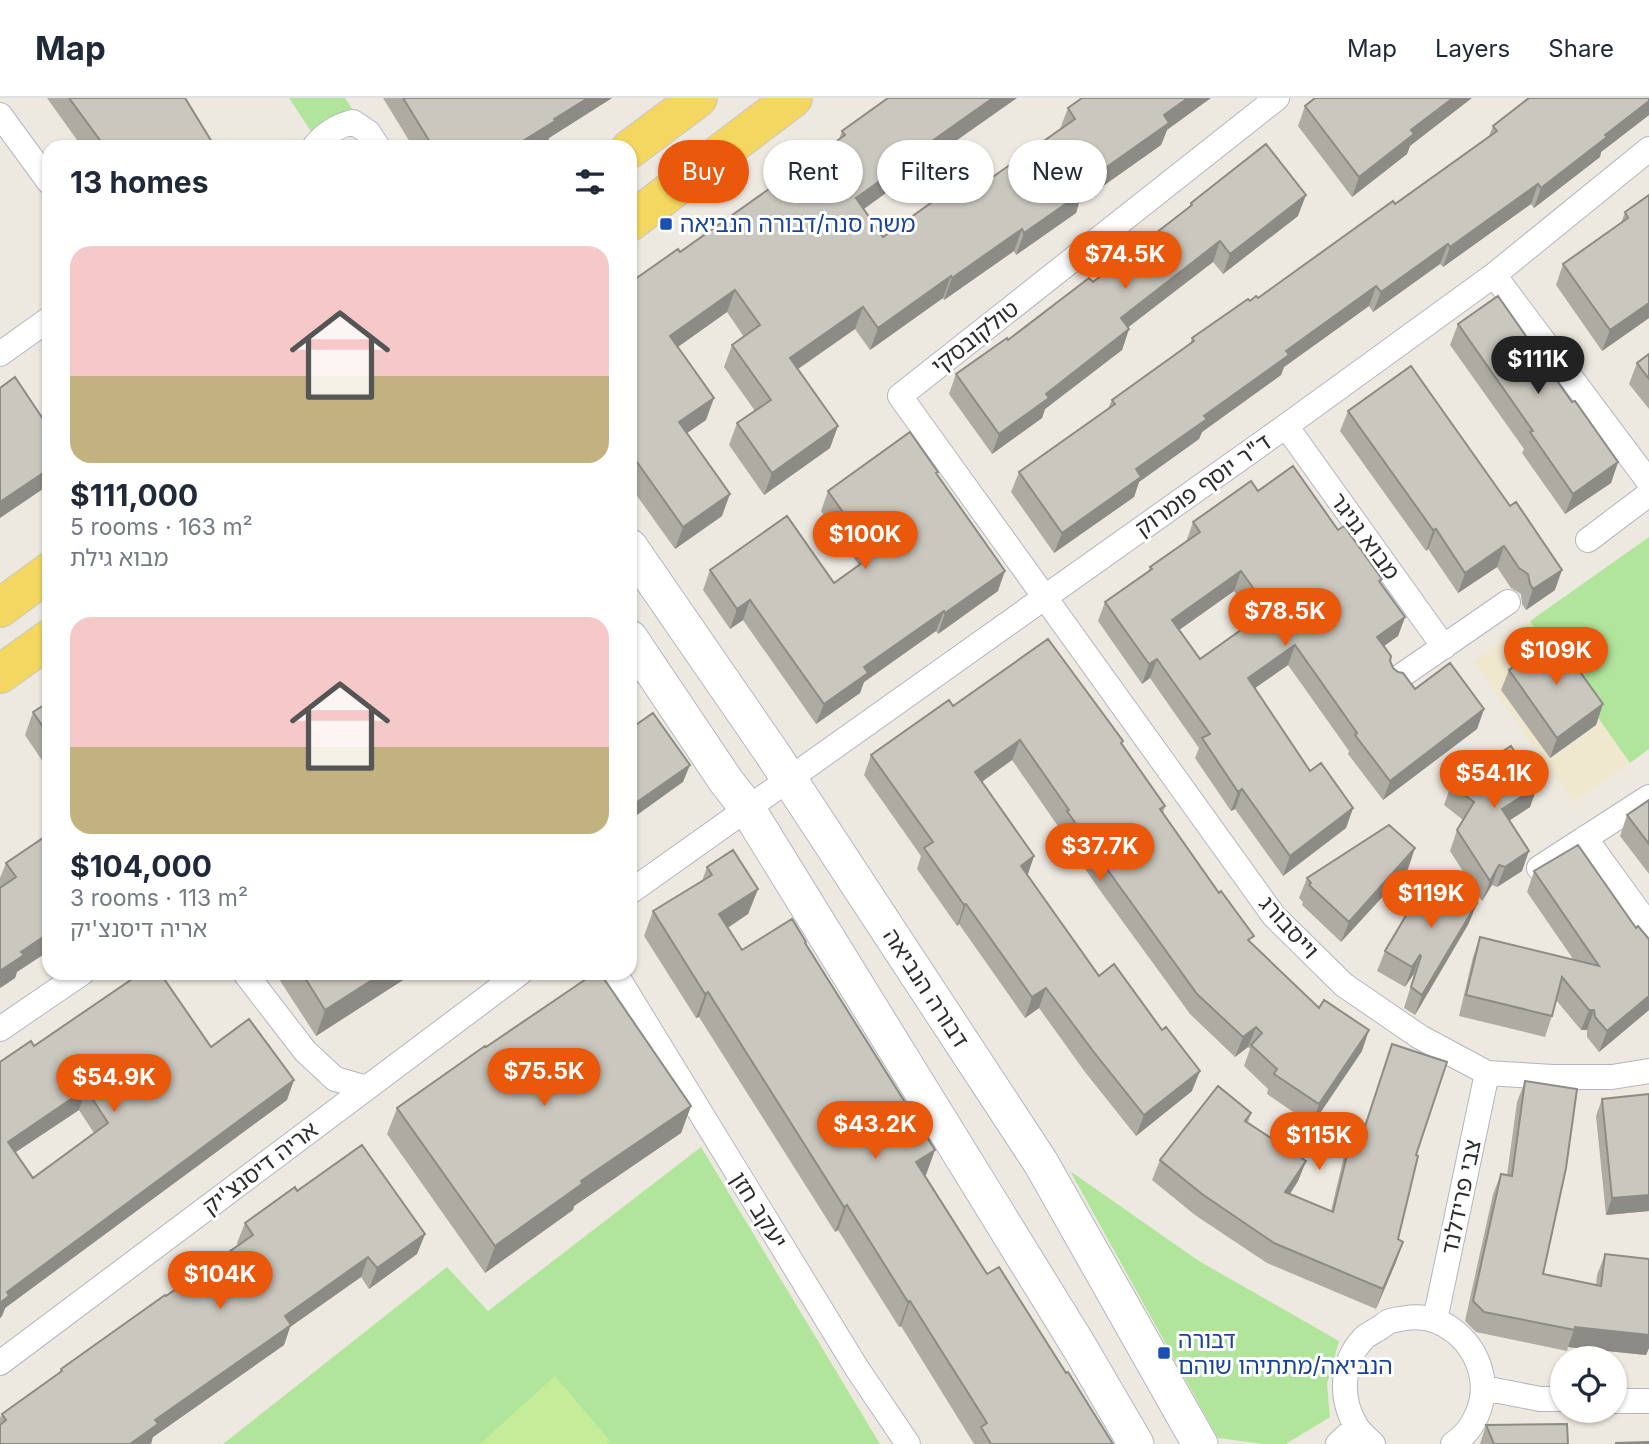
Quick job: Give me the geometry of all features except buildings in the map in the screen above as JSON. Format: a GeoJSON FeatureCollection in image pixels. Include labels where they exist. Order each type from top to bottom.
{"type":"FeatureCollection","features":[{"type":"Feature","properties":{"kind":"main road"},"geometry":{"type":"LineString","coordinates":[[637,144],[698,98]]}},
{"type":"Feature","properties":{"kind":"main road"},"geometry":{"type":"LineString","coordinates":[[637,217],[793,98]]}},
{"type":"Feature","properties":{"kind":"main road"},"geometry":{"type":"LineString","coordinates":[[0,608],[42,577]]}},
{"type":"Feature","properties":{"kind":"main road"},"geometry":{"type":"LineString","coordinates":[[0,674],[42,644]]}},
{"type":"Feature","properties":{"kind":"street","name":"טולקובסקי"},"geometry":{"type":"LineString","coordinates":[[1044,598],[900,396],[1277,98]]}},
{"type":"Feature","properties":{"kind":"street"},"geometry":{"type":"LineString","coordinates":[[0,115],[42,172]]}},
{"type":"Feature","properties":{"kind":"street"},"geometry":{"type":"LineString","coordinates":[[320,140],[337,126],[353,122],[368,132],[373,140]]}},
{"type":"Feature","properties":{"kind":"street","name":"ד\"ר יוסף פומרוק"},"geometry":{"type":"LineString","coordinates":[[747,808],[1286,426],[1494,275],[1649,149]]}},
{"type":"Feature","properties":{"kind":"street"},"geometry":{"type":"LineString","coordinates":[[1494,275],[1649,482]]}},
{"type":"Feature","properties":{"kind":"street"},"geometry":{"type":"LineString","coordinates":[[0,354],[42,324]]}},
{"type":"Feature","properties":{"kind":"street","name":"מבוא גניגר"},"geometry":{"type":"LineString","coordinates":[[1286,426],[1444,647]]}},
{"type":"Feature","properties":{"kind":"street"},"geometry":{"type":"LineString","coordinates":[[1588,540],[1649,494]]}},
{"type":"Feature","properties":{"kind":"street","name":"דבורה הנביאה"},"geometry":{"type":"LineString","coordinates":[[637,557],[789,779],[1041,1163],[1200,1444]]}},
{"type":"Feature","properties":{"kind":"street","name":"וייסבורג"},"geometry":{"type":"LineString","coordinates":[[1044,598],[1274,916],[1344,985],[1420,1037],[1487,1073],[1612,1077],[1649,1071]]}},
{"type":"Feature","properties":{"kind":"street"},"geometry":{"type":"LineString","coordinates":[[1398,678],[1508,602]]}},
{"type":"Feature","properties":{"kind":"street"},"geometry":{"type":"LineString","coordinates":[[637,648],[747,808],[1080,1348],[1136,1444]]}},
{"type":"Feature","properties":{"kind":"street"},"geometry":{"type":"LineString","coordinates":[[1539,868],[1649,797]]}},
{"type":"Feature","properties":{"kind":"street"},"geometry":{"type":"LineString","coordinates":[[637,887],[747,808]]}},
{"type":"Feature","properties":{"kind":"street"},"geometry":{"type":"LineString","coordinates":[[1585,838],[1649,926]]}},
{"type":"Feature","properties":{"kind":"street"},"geometry":{"type":"LineString","coordinates":[[0,1029],[72,980]]}},
{"type":"Feature","properties":{"kind":"street"},"geometry":{"type":"LineString","coordinates":[[250,980],[305,1051],[335,1079],[367,1088]]}},
{"type":"Feature","properties":{"kind":"street","name":"אריה דיסנצ'יק"},"geometry":{"type":"LineString","coordinates":[[0,1363],[511,980]]}},
{"type":"Feature","properties":{"kind":"street","name":"יעקב חזן"},"geometry":{"type":"LineString","coordinates":[[619,980],[849,1356],[908,1444]]}},
{"type":"Feature","properties":{"kind":"street","name":"צבי פרידלנד"},"geometry":{"type":"LineString","coordinates":[[1435,1320],[1487,1073]]}},
{"type":"Feature","properties":{"kind":"street"},"geometry":{"type":"LineString","coordinates":[[1338,1444],[1365,1436],[1346,1406],[1344,1382],[1350,1358],[1363,1338],[1390,1321],[1414,1317],[1435,1320],[1450,1327],[1468,1343],[1479,1365],[1483,1388],[1476,1419],[1462,1438],[1453,1444]]}},
{"type":"Feature","properties":{"kind":"street"},"geometry":{"type":"LineString","coordinates":[[1483,1388],[1550,1399]]}},
{"type":"Feature","properties":{"kind":"street"},"geometry":{"type":"LineString","coordinates":[[1627,1401],[1649,1401]]}},
{"type":"Feature","properties":{"kind":"shaded area"},"geometry":{"type":"Polygon","coordinates":[[[1530,621],[1630,763],[1573,803],[1473,661],[1530,621]]]}},
{"type":"Feature","properties":{"kind":"green space"},"geometry":{"type":"Polygon","coordinates":[[[289,98],[345,98],[353,110],[329,118],[312,133],[289,98]]]}},
{"type":"Feature","properties":{"kind":"green space"},"geometry":{"type":"Polygon","coordinates":[[[1649,537],[1649,749],[1630,763],[1530,621],[1649,537]]]}},
{"type":"Feature","properties":{"kind":"green space"},"geometry":{"type":"Polygon","coordinates":[[[701,1147],[880,1444],[223,1444],[447,1267],[488,1311],[701,1147]]]}},
{"type":"Feature","properties":{"kind":"green space"},"geometry":{"type":"Polygon","coordinates":[[[1070,1171],[1199,1261],[1339,1341],[1327,1384],[1330,1417],[1286,1444],[1218,1438],[1070,1171]]]}},
{"type":"Feature","properties":{"kind":"green space"},"geometry":{"type":"Polygon","coordinates":[[[555,1376],[610,1441],[606,1444],[480,1444],[555,1376]]]}},
{"type":"Feature","properties":{"kind":"place","name":"משה סנה/דבורה הנביאה"},"geometry":{"type":"Point","coordinates":[666,224]}},
{"type":"Feature","properties":{"kind":"place","name":"דבורה הנביאה/מתתיהו שוהם"},"geometry":{"type":"Point","coordinates":[1164,1353]}}]}
